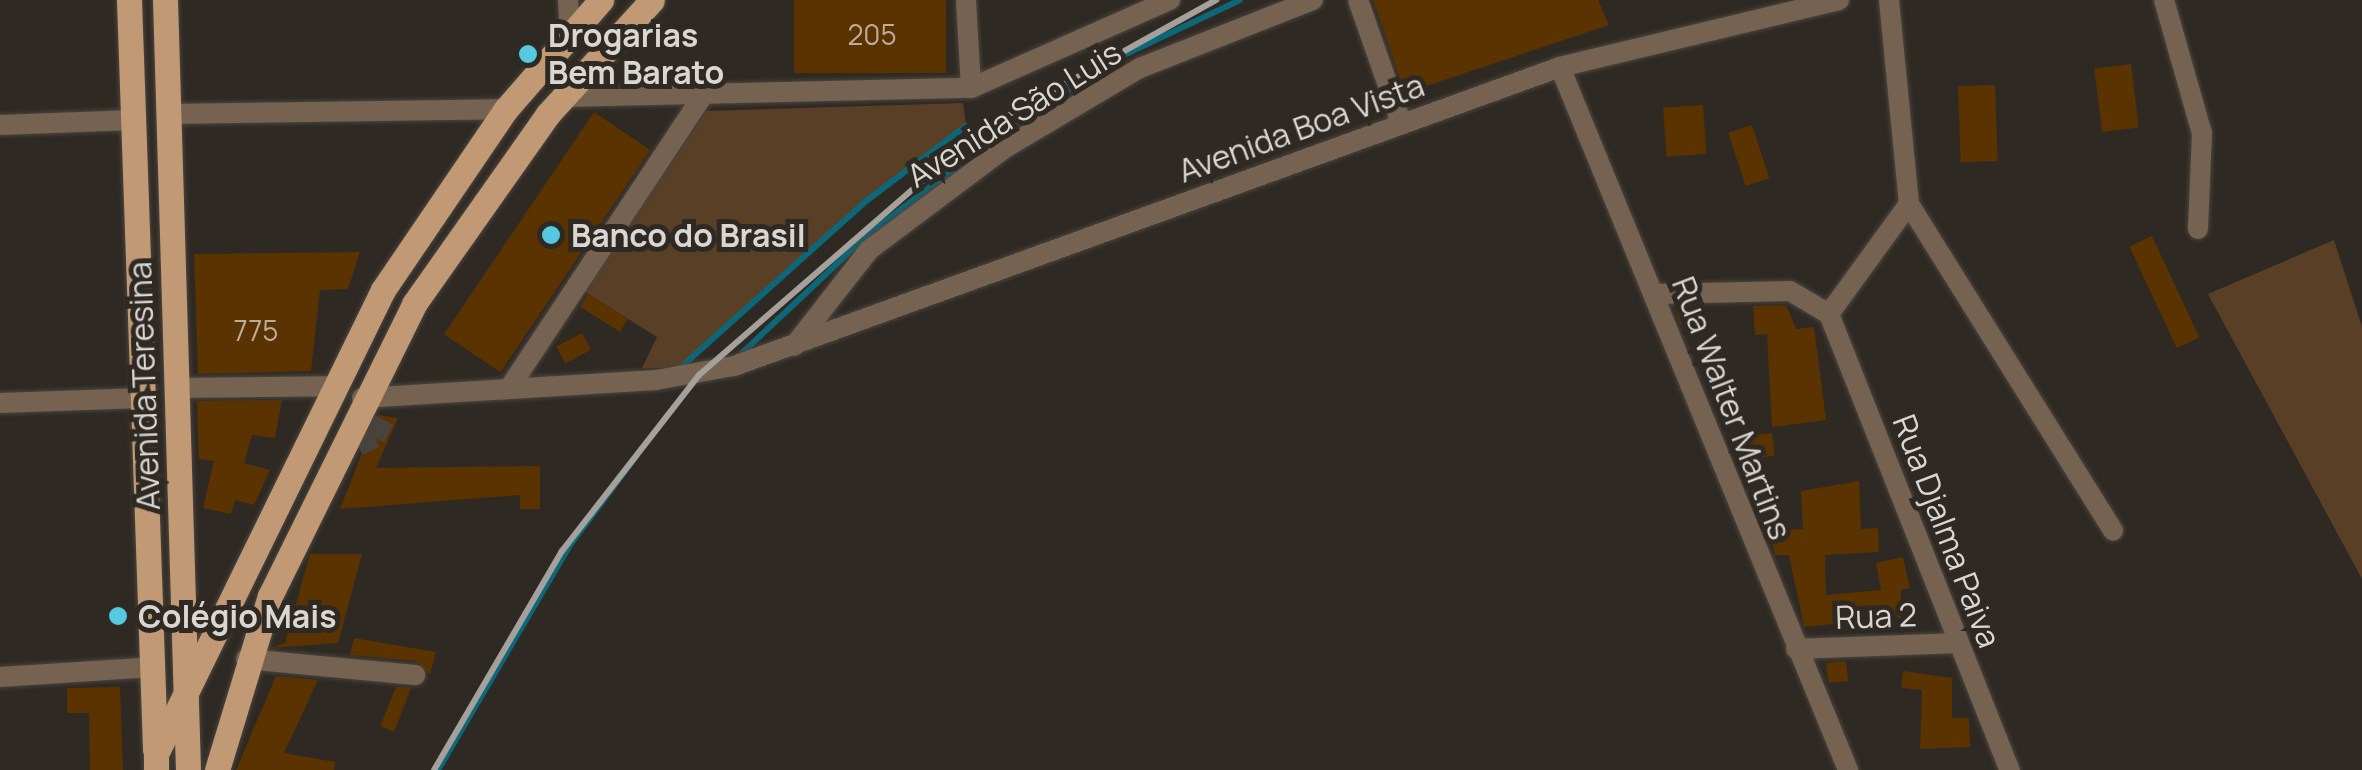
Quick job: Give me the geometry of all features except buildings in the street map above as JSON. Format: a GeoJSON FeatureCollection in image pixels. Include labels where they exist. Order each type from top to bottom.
{"type":"FeatureCollection","features":[{"type":"Feature","properties":{"kind":"main road"},"geometry":{"type":"LineString","coordinates":[[156,762],[330,386],[506,109],[601,0]]}},
{"type":"Feature","properties":{"kind":"main road"},"geometry":{"type":"LineString","coordinates":[[217,770],[246,659],[306,516],[378,403],[414,304],[563,97],[652,0]]}},
{"type":"Feature","properties":{"kind":"main road"},"geometry":{"type":"LineString","coordinates":[[130,6],[165,6]]}},
{"type":"Feature","properties":{"kind":"main road","name":"Avenida Teresina"},"geometry":{"type":"LineString","coordinates":[[130,6],[156,762]]}},
{"type":"Feature","properties":{"kind":"main road","name":"Avenida Teresina"},"geometry":{"type":"LineString","coordinates":[[165,6],[188,770]]}},
{"type":"Feature","properties":{"kind":"main road"},"geometry":{"type":"LineString","coordinates":[[140,294],[173,292]]}},
{"type":"Feature","properties":{"kind":"main road"},"geometry":{"type":"LineString","coordinates":[[275,502],[306,516]]}},
{"type":"Feature","properties":{"kind":"street"},"geometry":{"type":"LineString","coordinates":[[568,0],[570,36]]}},
{"type":"Feature","properties":{"kind":"street"},"geometry":{"type":"LineString","coordinates":[[563,97],[971,88],[966,0]]}},
{"type":"Feature","properties":{"kind":"street","name":"Avenida São Luis"},"geometry":{"type":"LineString","coordinates":[[971,88],[1170,0]]}},
{"type":"Feature","properties":{"kind":"street","name":"Avenida São Luis"},"geometry":{"type":"LineString","coordinates":[[794,346],[869,250],[1005,148],[1140,68],[1314,0]]}},
{"type":"Feature","properties":{"kind":"street"},"geometry":{"type":"LineString","coordinates":[[1358,0],[1401,122]]}},
{"type":"Feature","properties":{"kind":"street","name":"Avenida Boa Vista"},"geometry":{"type":"LineString","coordinates":[[378,403],[510,387],[699,374],[794,346],[1401,122],[1560,68],[1839,0]]}},
{"type":"Feature","properties":{"kind":"street"},"geometry":{"type":"LineString","coordinates":[[1890,0],[1909,204],[2113,530]]}},
{"type":"Feature","properties":{"kind":"street"},"geometry":{"type":"LineString","coordinates":[[2164,0],[2202,132],[2198,229]]}},
{"type":"Feature","properties":{"kind":"street","name":"Rua Walter Martins"},"geometry":{"type":"LineString","coordinates":[[1560,68],[1656,294],[1848,770]]}},
{"type":"Feature","properties":{"kind":"street"},"geometry":{"type":"LineString","coordinates":[[510,387],[702,96]]}},
{"type":"Feature","properties":{"kind":"street"},"geometry":{"type":"LineString","coordinates":[[168,114],[506,109]]}},
{"type":"Feature","properties":{"kind":"street"},"geometry":{"type":"LineString","coordinates":[[0,124],[134,120]]}},
{"type":"Feature","properties":{"kind":"street"},"geometry":{"type":"LineString","coordinates":[[1656,294],[1804,293],[1829,314],[1909,204]]}},
{"type":"Feature","properties":{"kind":"street","name":"Rua Djalma Paiva"},"geometry":{"type":"LineString","coordinates":[[1829,314],[2010,770]]}},
{"type":"Feature","properties":{"kind":"street"},"geometry":{"type":"LineString","coordinates":[[176,388],[330,386]]}},
{"type":"Feature","properties":{"kind":"street"},"geometry":{"type":"LineString","coordinates":[[0,402],[143,398]]}},
{"type":"Feature","properties":{"kind":"street","name":"Rua 2"},"geometry":{"type":"LineString","coordinates":[[1796,649],[1958,643]]}},
{"type":"Feature","properties":{"kind":"street"},"geometry":{"type":"LineString","coordinates":[[246,659],[416,675]]}},
{"type":"Feature","properties":{"kind":"street"},"geometry":{"type":"LineString","coordinates":[[0,676],[152,668]]}},
{"type":"Feature","properties":{"kind":"shaded area"},"geometry":{"type":"Polygon","coordinates":[[[963,103],[966,126],[866,201],[680,368],[642,368],[657,337],[585,292],[706,111],[963,103]]]}},
{"type":"Feature","properties":{"kind":"shaded area"},"geometry":{"type":"Polygon","coordinates":[[[2334,240],[2362,327],[2362,579],[2208,294],[2334,240]]]}},
{"type":"Feature","properties":{"kind":"waterway"},"geometry":{"type":"LineString","coordinates":[[742,353],[870,233],[1006,129],[1126,54],[1240,0]]}},
{"type":"Feature","properties":{"kind":"waterway"},"geometry":{"type":"LineString","coordinates":[[680,368],[866,201],[966,126]]}},
{"type":"Feature","properties":{"kind":"waterway"},"geometry":{"type":"LineString","coordinates":[[438,770],[570,545],[637,455]]}},
{"type":"Feature","properties":{"kind":"tunnel"},"geometry":{"type":"LineString","coordinates":[[358,446],[375,438],[386,416]]}},
{"type":"Feature","properties":{"kind":"railway"},"geometry":{"type":"LineString","coordinates":[[434,770],[562,551],[699,375],[977,133],[1216,0]]}},
{"type":"Feature","properties":{"kind":"place","name":"Drogarias Bem Barato"},"geometry":{"type":"Point","coordinates":[528,54]}},
{"type":"Feature","properties":{"kind":"place","name":"Banco do Brasil"},"geometry":{"type":"Point","coordinates":[551,235]}},
{"type":"Feature","properties":{"kind":"place","name":"Colégio Mais"},"geometry":{"type":"Point","coordinates":[118,616]}}]}
